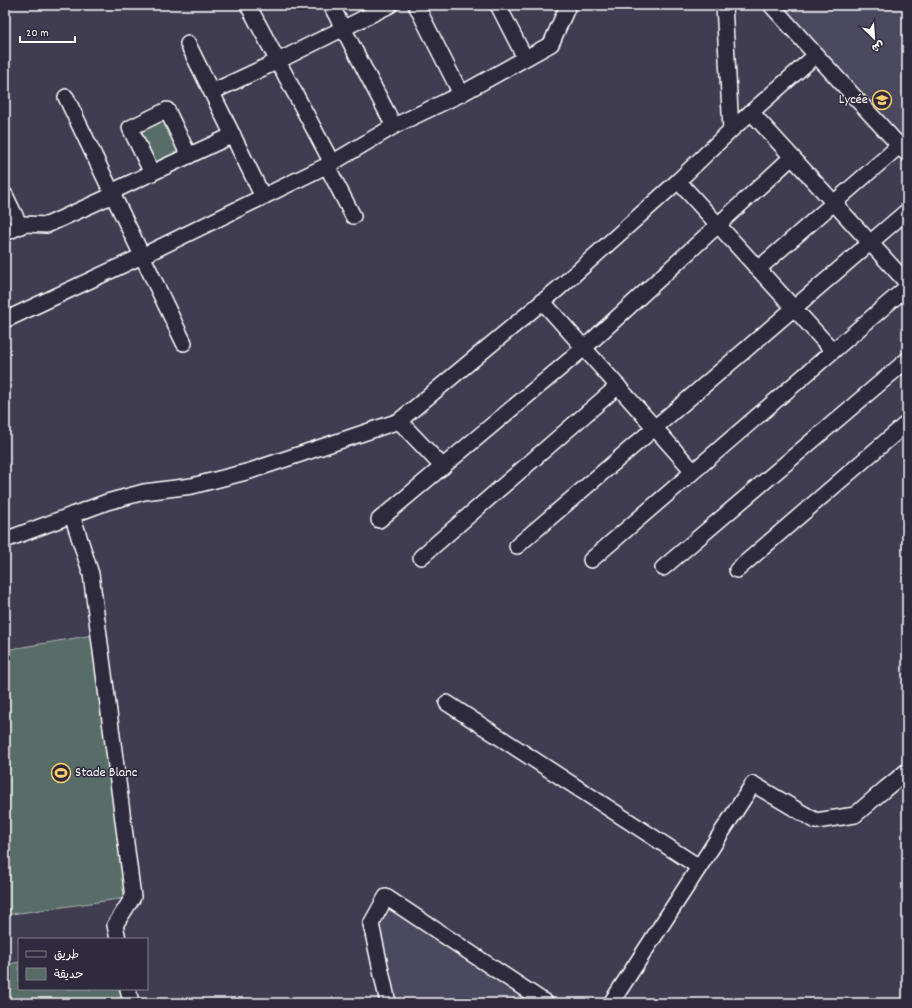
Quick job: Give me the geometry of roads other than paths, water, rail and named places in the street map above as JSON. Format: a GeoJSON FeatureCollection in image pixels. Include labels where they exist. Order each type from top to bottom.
{"type":"FeatureCollection","features":[{"type":"Feature","properties":{"kind":"street"},"geometry":{"type":"LineString","coordinates":[[248,5],[332,163]]}},
{"type":"Feature","properties":{"kind":"street"},"geometry":{"type":"LineString","coordinates":[[331,5],[394,126]]}},
{"type":"Feature","properties":{"kind":"street"},"geometry":{"type":"LineString","coordinates":[[212,92],[390,5]]}},
{"type":"Feature","properties":{"kind":"street"},"geometry":{"type":"LineString","coordinates":[[416,5],[461,94]]}},
{"type":"Feature","properties":{"kind":"street"},"geometry":{"type":"LineString","coordinates":[[498,5],[526,58]]}},
{"type":"Feature","properties":{"kind":"street"},"geometry":{"type":"LineString","coordinates":[[353,216],[327,166],[394,126],[461,94],[551,44],[567,5]]}},
{"type":"Feature","properties":{"kind":"street"},"geometry":{"type":"LineString","coordinates":[[724,5],[731,130]]}},
{"type":"Feature","properties":{"kind":"street"},"geometry":{"type":"LineString","coordinates":[[758,269],[834,203],[903,150],[771,5]]}},
{"type":"Feature","properties":{"kind":"street"},"geometry":{"type":"LineString","coordinates":[[188,44],[263,197]]}},
{"type":"Feature","properties":{"kind":"street"},"geometry":{"type":"LineString","coordinates":[[5,540],[107,502],[137,494],[192,486],[250,471],[399,421],[542,302],[678,181],[731,130],[816,55]]}},
{"type":"Feature","properties":{"kind":"street"},"geometry":{"type":"LineString","coordinates":[[66,97],[184,342]]}},
{"type":"Feature","properties":{"kind":"street"},"geometry":{"type":"LineString","coordinates":[[152,173],[130,128],[167,110],[189,156]]}},
{"type":"Feature","properties":{"kind":"street"},"geometry":{"type":"LineString","coordinates":[[591,560],[833,351],[905,292],[870,243],[751,112]]}},
{"type":"Feature","properties":{"kind":"street"},"geometry":{"type":"LineString","coordinates":[[5,233],[25,224],[47,225],[152,173],[233,136]]}},
{"type":"Feature","properties":{"kind":"street"},"geometry":{"type":"LineString","coordinates":[[380,520],[584,348],[792,157]]}},
{"type":"Feature","properties":{"kind":"street"},"geometry":{"type":"LineString","coordinates":[[5,320],[142,256],[332,163]]}},
{"type":"Feature","properties":{"kind":"street"},"geometry":{"type":"LineString","coordinates":[[678,181],[833,351]]}},
{"type":"Feature","properties":{"kind":"street"},"geometry":{"type":"LineString","coordinates":[[5,195],[20,226]]}},
{"type":"Feature","properties":{"kind":"street"},"geometry":{"type":"LineString","coordinates":[[517,546],[907,211]]}},
{"type":"Feature","properties":{"kind":"street"},"geometry":{"type":"LineString","coordinates":[[542,302],[693,471]]}},
{"type":"Feature","properties":{"kind":"street"},"geometry":{"type":"LineString","coordinates":[[663,568],[907,360]]}},
{"type":"Feature","properties":{"kind":"street"},"geometry":{"type":"LineString","coordinates":[[421,557],[618,386]]}},
{"type":"Feature","properties":{"kind":"street"},"geometry":{"type":"LineString","coordinates":[[399,421],[443,467]]}},
{"type":"Feature","properties":{"kind":"street"},"geometry":{"type":"LineString","coordinates":[[737,570],[907,423]]}},
{"type":"Feature","properties":{"kind":"street"},"geometry":{"type":"LineString","coordinates":[[72,515],[91,574],[133,897],[115,926],[118,938]]}},
{"type":"Feature","properties":{"kind":"street"},"geometry":{"type":"LineString","coordinates":[[447,703],[699,867]]}},
{"type":"Feature","properties":{"kind":"street"},"geometry":{"type":"LineString","coordinates":[[611,1003],[753,784],[816,821],[855,815],[907,771]]}},
{"type":"Feature","properties":{"kind":"street"},"geometry":{"type":"LineString","coordinates":[[388,1003],[371,924],[386,897],[546,1003]]}},
{"type":"Feature","properties":{"kind":"street"},"geometry":{"type":"LineString","coordinates":[[128,990],[131,1003]]}},
{"type":"Feature","properties":{"kind":"place","name":"Lycée"},"geometry":{"type":"Point","coordinates":[882,100]}},
{"type":"Feature","properties":{"kind":"place","name":"Stade Blanc"},"geometry":{"type":"Point","coordinates":[61,773]}}]}
